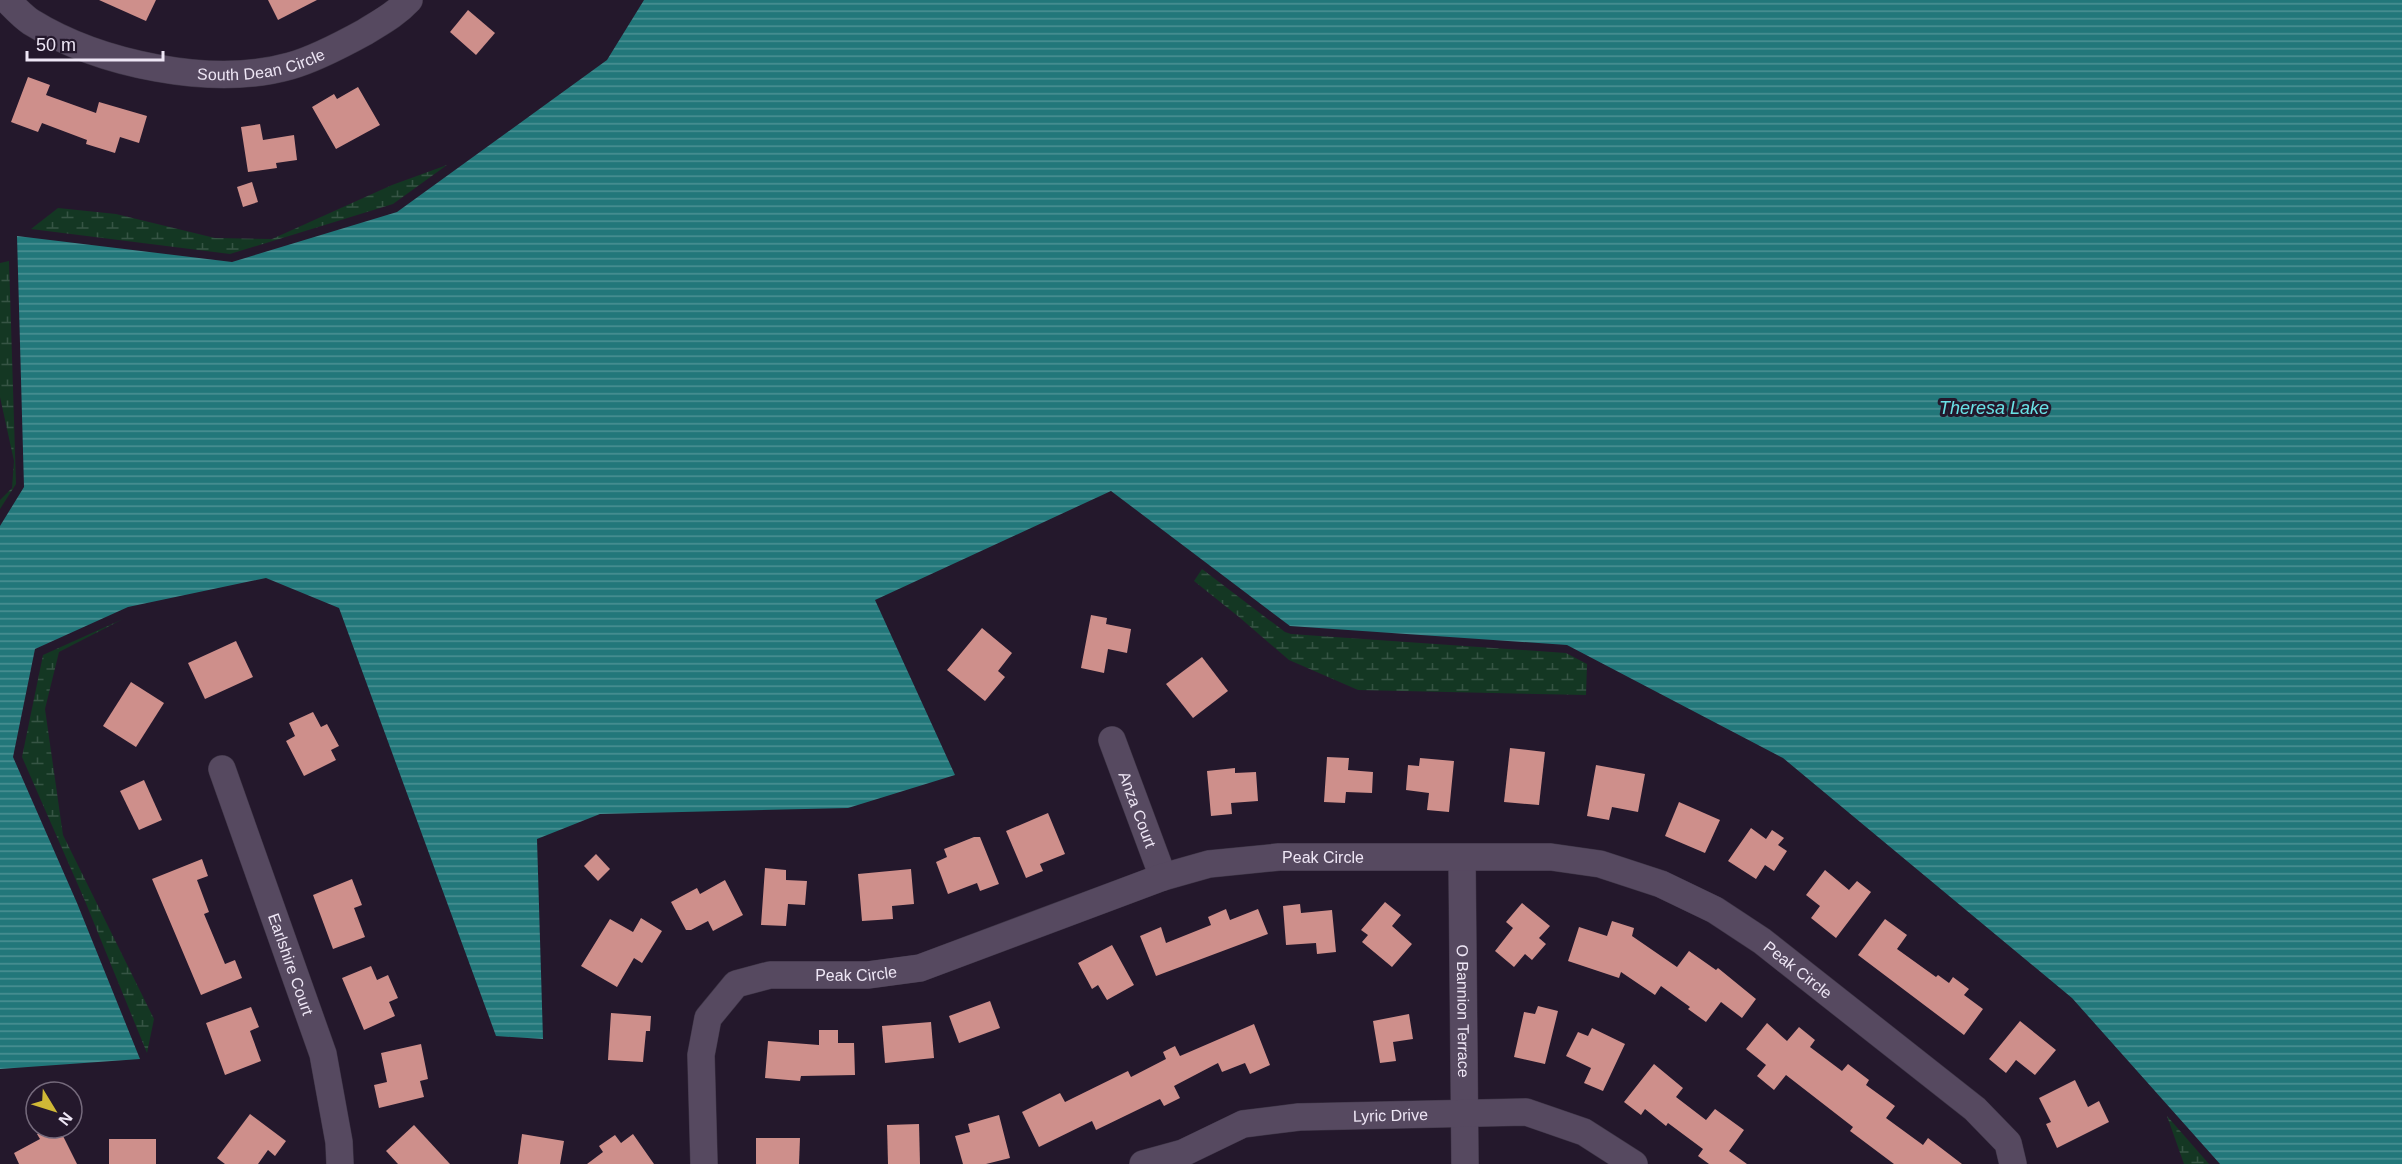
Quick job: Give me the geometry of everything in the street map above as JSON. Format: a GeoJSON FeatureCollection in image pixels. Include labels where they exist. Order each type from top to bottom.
{"type":"FeatureCollection","features":[{"type":"Feature","properties":{"kind":"street","name":"South Dean Circle"},"geometry":{"type":"LineString","coordinates":[[7,0],[29,21],[84,47],[119,60],[195,74],[245,73],[291,66],[352,39],[399,11],[409,0]]}},
{"type":"Feature","properties":{"kind":"street","name":"Anza Court"},"geometry":{"type":"LineString","coordinates":[[1112,740],[1163,877]]}},
{"type":"Feature","properties":{"kind":"street","name":"Earlshire Court"},"geometry":{"type":"LineString","coordinates":[[222,769],[323,1054],[339,1142],[340,1164]]}},
{"type":"Feature","properties":{"kind":"street","name":"Peak Circle"},"geometry":{"type":"LineString","coordinates":[[704,1164],[701,1055],[708,1017],[736,984],[770,975],[868,975],[920,968],[1163,877],[1209,864],[1279,857],[1551,856],[1600,864],[1661,884],[1715,910],[1762,941],[1975,1109],[2008,1143],[2013,1164]]}},
{"type":"Feature","properties":{"kind":"street","name":"O Bannion Terrace"},"geometry":{"type":"LineString","coordinates":[[1462,858],[1465,1164]]}},
{"type":"Feature","properties":{"kind":"street","name":"Lyric Drive"},"geometry":{"type":"LineString","coordinates":[[1143,1164],[1184,1158],[1243,1124],[1299,1117],[1526,1112],[1584,1132],[1634,1164]]}},
{"type":"Feature","properties":{"kind":"green space"},"geometry":{"type":"Polygon","coordinates":[[[447,165],[393,204],[230,254],[31,229],[58,208],[116,214],[215,238],[272,239],[392,185],[447,165]]]}},
{"type":"Feature","properties":{"kind":"green space"},"geometry":{"type":"Polygon","coordinates":[[[9,261],[16,484],[0,509],[0,500],[12,488],[14,461],[0,397],[0,263],[9,261]]]}},
{"type":"Feature","properties":{"kind":"green space"},"geometry":{"type":"Polygon","coordinates":[[[1202,569],[1285,632],[1291,634],[1566,653],[1587,664],[1586,695],[1358,690],[1289,660],[1194,581],[1202,569]]]}},
{"type":"Feature","properties":{"kind":"green space"},"geometry":{"type":"Polygon","coordinates":[[[123,619],[59,652],[45,709],[63,835],[154,1019],[147,1053],[85,901],[22,757],[43,655],[123,619]]]}},
{"type":"Feature","properties":{"kind":"green space"},"geometry":{"type":"Polygon","coordinates":[[[2167,1116],[2209,1164],[2184,1164],[2167,1116]]]}},
{"type":"Feature","properties":{"kind":"water","name":"Theresa Lake"},"geometry":{"type":"Polygon","coordinates":[[[644,0],[2402,0],[2402,1164],[2220,1164],[2072,998],[1783,758],[1567,645],[1290,626],[1111,491],[875,600],[955,775],[848,808],[600,814],[537,839],[543,1039],[496,1036],[339,608],[266,578],[128,607],[35,649],[13,757],[77,903],[140,1059],[0,1069],[0,526],[24,487],[17,236],[232,262],[397,212],[607,60],[644,0]]]}},
{"type":"Feature","properties":{"kind":"building"},"geometry":{"type":"Polygon","coordinates":[[[99,0],[156,0],[146,21],[99,0]]]}},
{"type":"Feature","properties":{"kind":"building"},"geometry":{"type":"Polygon","coordinates":[[[268,0],[317,0],[278,20],[268,0]]]}},
{"type":"Feature","properties":{"kind":"building"},"geometry":{"type":"Polygon","coordinates":[[[468,10],[495,33],[476,55],[450,32],[468,10]]]}},
{"type":"Feature","properties":{"kind":"building"},"geometry":{"type":"Polygon","coordinates":[[[28,77],[50,85],[46,95],[96,113],[99,102],[147,116],[139,143],[120,137],[115,153],[86,144],[87,140],[42,123],[38,132],[11,122],[28,77]]]}},
{"type":"Feature","properties":{"kind":"building"},"geometry":{"type":"Polygon","coordinates":[[[358,87],[380,125],[336,149],[312,107],[334,94],[337,99],[358,87]]]}},
{"type":"Feature","properties":{"kind":"building"},"geometry":{"type":"Polygon","coordinates":[[[260,124],[263,140],[294,135],[297,160],[276,163],[277,168],[248,172],[241,127],[260,124]]]}},
{"type":"Feature","properties":{"kind":"building"},"geometry":{"type":"Polygon","coordinates":[[[252,182],[258,202],[243,207],[237,187],[252,182]]]}},
{"type":"Feature","properties":{"kind":"building"},"geometry":{"type":"Polygon","coordinates":[[[1091,615],[1107,618],[1106,624],[1131,629],[1127,653],[1108,649],[1104,673],[1081,668],[1091,615]]]}},
{"type":"Feature","properties":{"kind":"building"},"geometry":{"type":"Polygon","coordinates":[[[982,628],[1012,653],[998,671],[1005,677],[985,701],[947,670],[982,628]]]}},
{"type":"Feature","properties":{"kind":"building"},"geometry":{"type":"Polygon","coordinates":[[[236,641],[253,677],[205,699],[188,663],[236,641]]]}},
{"type":"Feature","properties":{"kind":"building"},"geometry":{"type":"Polygon","coordinates":[[[1202,657],[1228,691],[1193,718],[1166,684],[1202,657]]]}},
{"type":"Feature","properties":{"kind":"building"},"geometry":{"type":"Polygon","coordinates":[[[131,682],[164,703],[136,747],[103,726],[131,682]]]}},
{"type":"Feature","properties":{"kind":"building"},"geometry":{"type":"Polygon","coordinates":[[[313,712],[321,727],[327,724],[339,746],[331,750],[336,760],[304,776],[286,741],[295,736],[289,723],[313,712]]]}},
{"type":"Feature","properties":{"kind":"building"},"geometry":{"type":"Polygon","coordinates":[[[1510,748],[1545,752],[1539,805],[1504,802],[1510,748]]]}},
{"type":"Feature","properties":{"kind":"building"},"geometry":{"type":"Polygon","coordinates":[[[1327,757],[1349,758],[1348,770],[1373,772],[1372,793],[1346,792],[1345,803],[1324,802],[1327,757]]]}},
{"type":"Feature","properties":{"kind":"building"},"geometry":{"type":"Polygon","coordinates":[[[1420,758],[1454,761],[1449,812],[1427,810],[1429,793],[1406,790],[1408,765],[1419,766],[1420,758]]]}},
{"type":"Feature","properties":{"kind":"building"},"geometry":{"type":"Polygon","coordinates":[[[1596,765],[1645,774],[1638,812],[1612,807],[1609,820],[1587,816],[1596,765]]]}},
{"type":"Feature","properties":{"kind":"building"},"geometry":{"type":"Polygon","coordinates":[[[1235,768],[1235,773],[1256,772],[1258,801],[1231,803],[1232,814],[1211,816],[1207,771],[1235,768]]]}},
{"type":"Feature","properties":{"kind":"building"},"geometry":{"type":"Polygon","coordinates":[[[144,780],[162,820],[139,830],[120,791],[144,780]]]}},
{"type":"Feature","properties":{"kind":"building"},"geometry":{"type":"Polygon","coordinates":[[[1679,802],[1720,820],[1705,853],[1665,836],[1679,802]]]}},
{"type":"Feature","properties":{"kind":"building"},"geometry":{"type":"Polygon","coordinates":[[[1048,813],[1065,854],[1040,864],[1043,871],[1026,878],[1006,831],[1048,813]]]}},
{"type":"Feature","properties":{"kind":"building"},"geometry":{"type":"Polygon","coordinates":[[[1751,828],[1766,839],[1772,830],[1784,838],[1778,845],[1787,851],[1774,871],[1765,865],[1756,879],[1728,861],[1751,828]]]}},
{"type":"Feature","properties":{"kind":"building"},"geometry":{"type":"Polygon","coordinates":[[[974,837],[980,837],[999,884],[980,891],[977,883],[948,894],[936,862],[947,857],[944,849],[974,837]]]}},
{"type":"Feature","properties":{"kind":"building"},"geometry":{"type":"Polygon","coordinates":[[[596,854],[610,869],[598,881],[584,866],[596,854]]]}},
{"type":"Feature","properties":{"kind":"building"},"geometry":{"type":"Polygon","coordinates":[[[202,859],[208,876],[197,880],[209,912],[204,914],[225,964],[235,960],[242,978],[201,995],[152,879],[202,859]]]}},
{"type":"Feature","properties":{"kind":"building"},"geometry":{"type":"Polygon","coordinates":[[[765,868],[786,870],[786,880],[807,881],[805,905],[788,904],[786,926],[761,925],[765,868]]]}},
{"type":"Feature","properties":{"kind":"building"},"geometry":{"type":"Polygon","coordinates":[[[911,869],[914,904],[892,906],[893,919],[862,921],[858,874],[911,869]]]}},
{"type":"Feature","properties":{"kind":"building"},"geometry":{"type":"Polygon","coordinates":[[[1825,870],[1849,890],[1857,881],[1871,892],[1836,938],[1811,918],[1820,906],[1806,895],[1825,870]]]}},
{"type":"Feature","properties":{"kind":"building"},"geometry":{"type":"Polygon","coordinates":[[[352,879],[362,905],[354,908],[365,937],[333,949],[313,895],[352,879]]]}},
{"type":"Feature","properties":{"kind":"building"},"geometry":{"type":"Polygon","coordinates":[[[725,880],[743,915],[713,931],[708,921],[691,930],[686,930],[671,902],[697,888],[700,894],[725,880]]]}},
{"type":"Feature","properties":{"kind":"building"},"geometry":{"type":"Polygon","coordinates":[[[1385,902],[1401,915],[1392,926],[1412,944],[1392,967],[1362,942],[1368,935],[1361,930],[1385,902]]]}},
{"type":"Feature","properties":{"kind":"building"},"geometry":{"type":"Polygon","coordinates":[[[1522,903],[1550,926],[1539,938],[1546,944],[1532,960],[1525,954],[1514,967],[1495,951],[1513,928],[1506,922],[1522,903]]]}},
{"type":"Feature","properties":{"kind":"building"},"geometry":{"type":"Polygon","coordinates":[[[1300,904],[1301,913],[1332,910],[1336,952],[1317,954],[1316,943],[1286,945],[1283,906],[1300,904]]]}},
{"type":"Feature","properties":{"kind":"building"},"geometry":{"type":"Polygon","coordinates":[[[1226,909],[1230,920],[1258,909],[1268,934],[1156,976],[1140,936],[1161,927],[1166,943],[1211,925],[1208,917],[1226,909]]]}},
{"type":"Feature","properties":{"kind":"building"},"geometry":{"type":"Polygon","coordinates":[[[641,918],[662,931],[642,963],[634,958],[617,987],[581,966],[610,919],[633,932],[641,918]]]}},
{"type":"Feature","properties":{"kind":"building"},"geometry":{"type":"Polygon","coordinates":[[[1885,919],[1907,935],[1897,949],[1936,977],[1938,975],[1949,983],[1953,977],[1969,989],[1964,995],[1983,1009],[1964,1035],[1858,955],[1885,919]]]}},
{"type":"Feature","properties":{"kind":"building"},"geometry":{"type":"Polygon","coordinates":[[[1612,921],[1634,928],[1632,936],[1677,967],[1689,951],[1716,970],[1718,968],[1756,999],[1742,1018],[1721,1002],[1706,1022],[1661,986],[1655,995],[1621,972],[1619,978],[1568,961],[1579,927],[1607,936],[1612,921]]]}},
{"type":"Feature","properties":{"kind":"building"},"geometry":{"type":"Polygon","coordinates":[[[1112,945],[1134,985],[1107,1000],[1098,985],[1092,989],[1078,963],[1112,945]]]}},
{"type":"Feature","properties":{"kind":"building"},"geometry":{"type":"Polygon","coordinates":[[[371,966],[377,980],[388,975],[398,998],[389,1002],[395,1016],[364,1030],[342,978],[371,966]]]}},
{"type":"Feature","properties":{"kind":"building"},"geometry":{"type":"Polygon","coordinates":[[[990,1001],[1000,1028],[959,1043],[949,1016],[990,1001]]]}},
{"type":"Feature","properties":{"kind":"building"},"geometry":{"type":"Polygon","coordinates":[[[1538,1006],[1558,1011],[1545,1064],[1514,1057],[1524,1012],[1535,1014],[1538,1006]]]}},
{"type":"Feature","properties":{"kind":"building"},"geometry":{"type":"Polygon","coordinates":[[[251,1007],[259,1027],[250,1031],[261,1061],[225,1075],[206,1023],[251,1007]]]}},
{"type":"Feature","properties":{"kind":"building"},"geometry":{"type":"Polygon","coordinates":[[[611,1013],[651,1016],[650,1031],[646,1031],[643,1062],[608,1060],[611,1013]]]}},
{"type":"Feature","properties":{"kind":"building"},"geometry":{"type":"Polygon","coordinates":[[[1409,1014],[1413,1039],[1393,1042],[1396,1061],[1380,1063],[1373,1021],[1409,1014]]]}},
{"type":"Feature","properties":{"kind":"building"},"geometry":{"type":"Polygon","coordinates":[[[2020,1021],[2056,1050],[2035,1075],[2016,1060],[2006,1073],[1989,1059],[2020,1021]]]}},
{"type":"Feature","properties":{"kind":"building"},"geometry":{"type":"Polygon","coordinates":[[[931,1022],[934,1058],[885,1063],[882,1026],[931,1022]]]}},
{"type":"Feature","properties":{"kind":"building"},"geometry":{"type":"Polygon","coordinates":[[[1767,1023],[1787,1041],[1799,1027],[1815,1040],[1810,1047],[1842,1071],[1848,1064],[1869,1080],[1866,1085],[1895,1106],[1886,1118],[1923,1145],[1928,1138],[1962,1164],[1894,1164],[1850,1131],[1853,1127],[1786,1075],[1774,1090],[1757,1076],[1766,1065],[1746,1049],[1767,1023]]]}},
{"type":"Feature","properties":{"kind":"building"},"geometry":{"type":"Polygon","coordinates":[[[1254,1024],[1270,1065],[1250,1074],[1245,1063],[1222,1072],[1218,1063],[1174,1086],[1180,1098],[1164,1106],[1160,1099],[1096,1130],[1092,1121],[1039,1147],[1022,1112],[1060,1093],[1065,1102],[1128,1071],[1131,1077],[1166,1059],[1163,1052],[1175,1046],[1180,1056],[1254,1024]]]}},
{"type":"Feature","properties":{"kind":"building"},"geometry":{"type":"Polygon","coordinates":[[[1592,1028],[1625,1044],[1603,1091],[1584,1083],[1591,1068],[1566,1056],[1578,1032],[1588,1036],[1592,1028]]]}},
{"type":"Feature","properties":{"kind":"building"},"geometry":{"type":"Polygon","coordinates":[[[819,1030],[838,1030],[838,1043],[854,1043],[855,1075],[801,1076],[800,1081],[765,1078],[768,1041],[819,1045],[819,1030]]]}},
{"type":"Feature","properties":{"kind":"building"},"geometry":{"type":"Polygon","coordinates":[[[421,1044],[428,1079],[420,1081],[424,1097],[379,1108],[374,1085],[387,1082],[381,1053],[421,1044]]]}},
{"type":"Feature","properties":{"kind":"building"},"geometry":{"type":"Polygon","coordinates":[[[1654,1064],[1683,1088],[1676,1097],[1706,1120],[1715,1109],[1744,1130],[1729,1151],[1747,1164],[1709,1164],[1698,1156],[1703,1149],[1668,1123],[1666,1126],[1645,1109],[1641,1115],[1624,1102],[1654,1064]]]}},
{"type":"Feature","properties":{"kind":"building"},"geometry":{"type":"Polygon","coordinates":[[[2075,1080],[2088,1107],[2099,1101],[2109,1122],[2057,1148],[2046,1124],[2051,1122],[2039,1098],[2075,1080]]]}},
{"type":"Feature","properties":{"kind":"building"},"geometry":{"type":"Polygon","coordinates":[[[250,1114],[286,1141],[275,1156],[268,1150],[258,1164],[225,1164],[217,1158],[250,1114]]]}},
{"type":"Feature","properties":{"kind":"building"},"geometry":{"type":"Polygon","coordinates":[[[999,1115],[1010,1158],[986,1164],[963,1164],[955,1136],[970,1132],[968,1124],[999,1115]]]}},
{"type":"Feature","properties":{"kind":"building"},"geometry":{"type":"Polygon","coordinates":[[[919,1124],[920,1164],[888,1164],[887,1125],[919,1124]]]}},
{"type":"Feature","properties":{"kind":"building"},"geometry":{"type":"Polygon","coordinates":[[[414,1125],[450,1164],[398,1164],[386,1151],[414,1125]]]}},
{"type":"Feature","properties":{"kind":"building"},"geometry":{"type":"Polygon","coordinates":[[[522,1134],[564,1141],[560,1164],[518,1164],[522,1134]]]}},
{"type":"Feature","properties":{"kind":"building"},"geometry":{"type":"Polygon","coordinates":[[[633,1134],[654,1164],[587,1164],[603,1152],[599,1146],[615,1135],[621,1143],[633,1134]]]}},
{"type":"Feature","properties":{"kind":"building"},"geometry":{"type":"Polygon","coordinates":[[[756,1138],[800,1138],[799,1164],[756,1164],[756,1138]]]}},
{"type":"Feature","properties":{"kind":"building"},"geometry":{"type":"Polygon","coordinates":[[[109,1139],[156,1139],[156,1164],[109,1164],[109,1139]]]}},
{"type":"Feature","properties":{"kind":"building"},"geometry":{"type":"Polygon","coordinates":[[[38,1140],[65,1140],[77,1164],[19,1164],[14,1153],[38,1140]]]}}]}
